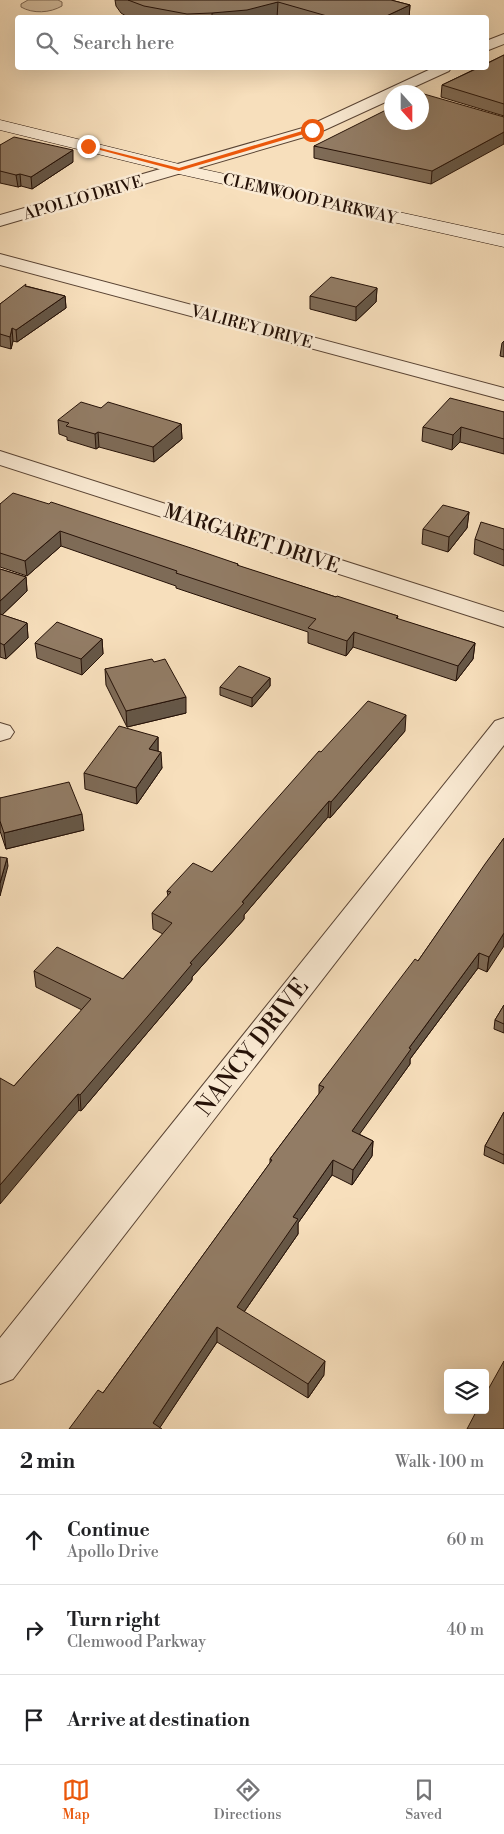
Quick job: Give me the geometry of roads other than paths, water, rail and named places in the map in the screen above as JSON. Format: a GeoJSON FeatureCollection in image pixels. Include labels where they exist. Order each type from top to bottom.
{"type":"FeatureCollection","features":[{"type":"Feature","properties":{"kind":"street"},"geometry":{"type":"LineString","coordinates":[[489,46],[504,38]]}},
{"type":"Feature","properties":{"kind":"street","name":"APOLLO DRIVE"},"geometry":{"type":"LineString","coordinates":[[410,85],[440,70]]}},
{"type":"Feature","properties":{"kind":"street","name":"APOLLO DRIVE"},"geometry":{"type":"LineString","coordinates":[[0,221],[312,130],[384,97]]}},
{"type":"Feature","properties":{"kind":"street"},"geometry":{"type":"LineString","coordinates":[[0,108],[51,120]]}},
{"type":"Feature","properties":{"kind":"street","name":"CLEMWOOD PARKWAY"},"geometry":{"type":"LineString","coordinates":[[0,125],[179,169],[504,242]]}},
{"type":"Feature","properties":{"kind":"street","name":"CLEMWOOD PARKWAY"},"geometry":{"type":"LineString","coordinates":[[186,152],[254,167]]}},
{"type":"Feature","properties":{"kind":"street","name":"VALIREY DRIVE"},"geometry":{"type":"LineString","coordinates":[[0,258],[504,394]]}},
{"type":"Feature","properties":{"kind":"street","name":"MARGARET DRIVE"},"geometry":{"type":"LineString","coordinates":[[0,458],[504,620]]}},
{"type":"Feature","properties":{"kind":"street","name":"NANCY DRIVE"},"geometry":{"type":"LineString","coordinates":[[0,1367],[504,727]]}}]}
